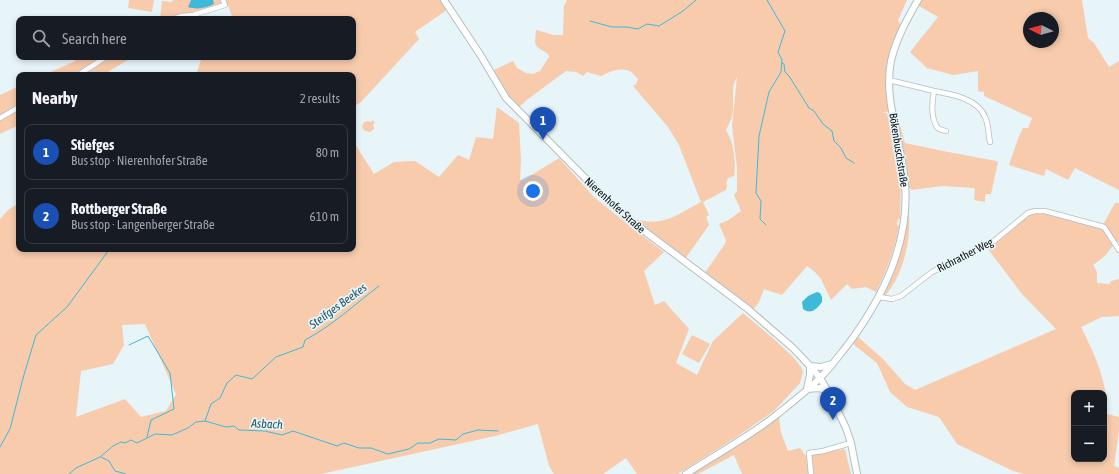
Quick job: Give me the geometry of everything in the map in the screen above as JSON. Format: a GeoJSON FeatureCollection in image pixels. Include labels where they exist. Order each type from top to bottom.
{"type":"FeatureCollection","features":[{"type":"Feature","properties":{"kind":"main road","name":"Nierenhofer Straße"},"geometry":{"type":"LineString","coordinates":[[444,0],[481,56],[506,98],[605,198],[631,221],[748,309],[793,348],[810,366],[820,378],[829,393],[843,422],[851,443],[857,474]]}},
{"type":"Feature","properties":{"kind":"main road","name":"Bökenbuschstraße"},"geometry":{"type":"LineString","coordinates":[[686,474],[762,426],[820,378],[833,364],[854,336],[879,297],[896,258],[903,230],[906,209],[904,170],[893,114],[889,80],[891,62],[904,25],[918,0]]}},
{"type":"Feature","properties":{"kind":"main road"},"geometry":{"type":"LineString","coordinates":[[829,393],[820,388],[807,389],[810,366],[821,367],[833,364]]}},
{"type":"Feature","properties":{"kind":"street"},"geometry":{"type":"LineString","coordinates":[[182,16],[193,15],[225,5],[223,0]]}},
{"type":"Feature","properties":{"kind":"street"},"geometry":{"type":"LineString","coordinates":[[83,72],[101,60]]}},
{"type":"Feature","properties":{"kind":"street"},"geometry":{"type":"LineString","coordinates":[[889,80],[969,100],[981,110],[985,117],[988,124],[990,142]]}},
{"type":"Feature","properties":{"kind":"street"},"geometry":{"type":"LineString","coordinates":[[934,91],[934,120],[940,130],[946,131]]}},
{"type":"Feature","properties":{"kind":"street"},"geometry":{"type":"LineString","coordinates":[[0,118],[16,109]]}},
{"type":"Feature","properties":{"kind":"street","name":"Richrather Weg"},"geometry":{"type":"LineString","coordinates":[[879,297],[892,298],[901,296],[932,272],[961,256],[988,245],[1032,211],[1044,212],[1104,227],[1119,250]]}},
{"type":"Feature","properties":{"kind":"street","name":"Richrather Weg"},"geometry":{"type":"LineString","coordinates":[[1114,241],[1119,243]]}},
{"type":"Feature","properties":{"kind":"street"},"geometry":{"type":"LineString","coordinates":[[811,474],[809,453],[823,451],[851,443]]}},
{"type":"Feature","properties":{"kind":"shaded area"},"geometry":{"type":"Polygon","coordinates":[[[129,0],[154,0],[152,12],[128,8],[129,0]]]}},
{"type":"Feature","properties":{"kind":"shaded area"},"geometry":{"type":"Polygon","coordinates":[[[173,0],[221,0],[223,4],[178,16],[160,16],[162,1],[172,2],[173,0]]]}},
{"type":"Feature","properties":{"kind":"shaded area"},"geometry":{"type":"Polygon","coordinates":[[[226,0],[442,0],[448,9],[415,32],[419,39],[361,102],[356,105],[356,72],[197,72],[201,60],[356,60],[356,16],[232,16],[226,0]]]}},
{"type":"Feature","properties":{"kind":"shaded area"},"geometry":{"type":"Polygon","coordinates":[[[567,0],[907,0],[898,20],[901,26],[892,46],[890,111],[882,113],[887,113],[898,161],[901,179],[900,219],[898,219],[897,225],[899,226],[893,251],[876,292],[866,287],[852,289],[847,284],[831,300],[821,279],[807,266],[782,295],[764,289],[759,302],[753,310],[704,274],[725,244],[726,240],[719,224],[727,221],[741,211],[734,195],[737,191],[737,168],[732,126],[737,77],[733,91],[732,116],[726,131],[731,140],[734,153],[734,176],[728,178],[726,190],[703,202],[709,215],[706,217],[709,225],[685,259],[663,244],[630,217],[650,222],[659,221],[675,216],[701,202],[679,145],[668,127],[633,86],[636,84],[638,79],[634,74],[627,70],[619,70],[611,71],[601,76],[587,72],[583,76],[576,72],[566,71],[518,108],[513,103],[492,71],[513,61],[517,68],[526,73],[533,74],[540,71],[549,57],[548,54],[537,47],[535,42],[536,30],[554,35],[563,35],[564,6],[567,0]]]}},
{"type":"Feature","properties":{"kind":"shaded area"},"geometry":{"type":"Polygon","coordinates":[[[922,0],[1082,0],[1088,38],[1094,43],[1109,67],[1119,61],[1119,190],[1075,168],[1068,180],[1046,169],[1044,176],[1009,165],[1023,128],[1028,128],[1032,118],[984,96],[984,92],[978,91],[978,71],[953,75],[927,68],[910,52],[938,17],[919,6],[922,0]]]}},
{"type":"Feature","properties":{"kind":"shaded area"},"geometry":{"type":"Polygon","coordinates":[[[76,60],[128,60],[108,72],[51,72],[76,60]]]}},
{"type":"Feature","properties":{"kind":"shaded area"},"geometry":{"type":"Polygon","coordinates":[[[16,87],[16,126],[0,134],[0,95],[16,87]]]}},
{"type":"Feature","properties":{"kind":"shaded area"},"geometry":{"type":"Polygon","coordinates":[[[497,107],[519,123],[521,160],[520,180],[525,179],[559,158],[594,197],[664,252],[644,271],[655,305],[664,301],[689,329],[676,363],[697,375],[713,341],[743,313],[793,357],[803,372],[800,383],[775,410],[738,436],[678,474],[637,474],[626,458],[603,474],[554,474],[549,466],[538,424],[495,436],[321,474],[0,474],[0,219],[8,210],[16,205],[16,252],[356,252],[356,146],[374,174],[394,162],[415,161],[439,177],[458,155],[469,160],[476,137],[493,139],[497,107]],[[145,324],[122,325],[124,345],[113,364],[81,371],[76,417],[125,399],[141,417],[166,411],[176,394],[145,324]]]}},
{"type":"Feature","properties":{"kind":"shaded area"},"geometry":{"type":"Polygon","coordinates":[[[894,110],[896,110],[905,143],[998,162],[991,194],[986,194],[985,202],[974,200],[975,189],[973,188],[943,186],[912,190],[908,187],[894,110]]]}},
{"type":"Feature","properties":{"kind":"shaded area"},"geometry":{"type":"Polygon","coordinates":[[[373,120],[375,123],[373,124],[374,129],[370,132],[365,131],[362,127],[364,122],[371,122],[373,120]]]}},
{"type":"Feature","properties":{"kind":"shaded area"},"geometry":{"type":"Polygon","coordinates":[[[1115,203],[1119,203],[1119,242],[1110,238],[1114,244],[1105,256],[1093,265],[1097,272],[1097,283],[1110,284],[1111,281],[1119,279],[1119,316],[1102,317],[1081,327],[1100,369],[1105,390],[1071,390],[1070,453],[1071,462],[1107,462],[1107,414],[1119,417],[1119,431],[1114,466],[1119,468],[1119,474],[1024,474],[1013,471],[957,444],[939,417],[907,407],[890,392],[877,363],[853,344],[858,337],[883,359],[905,384],[915,390],[1056,329],[1022,294],[988,249],[986,243],[1030,209],[1044,209],[1103,225],[1115,203]]]}},
{"type":"Feature","properties":{"kind":"shaded area"},"geometry":{"type":"Polygon","coordinates":[[[908,206],[909,229],[906,254],[892,287],[885,296],[883,294],[893,273],[903,240],[908,206]]]}},
{"type":"Feature","properties":{"kind":"shaded area"},"geometry":{"type":"Polygon","coordinates":[[[692,335],[710,344],[699,363],[682,354],[692,335]]]}},
{"type":"Feature","properties":{"kind":"shaded area"},"geometry":{"type":"Polygon","coordinates":[[[779,417],[781,433],[788,451],[800,448],[806,456],[845,449],[851,474],[742,474],[734,455],[698,474],[690,474],[779,417]]]}},
{"type":"Feature","properties":{"kind":"water"},"geometry":{"type":"Polygon","coordinates":[[[191,0],[213,0],[214,4],[208,7],[191,8],[188,7],[191,0]]]}},
{"type":"Feature","properties":{"kind":"water"},"geometry":{"type":"Polygon","coordinates":[[[817,292],[820,293],[822,297],[822,302],[820,305],[811,311],[806,311],[803,309],[802,302],[808,296],[817,292]]]}},
{"type":"Feature","properties":{"kind":"waterway"},"geometry":{"type":"LineString","coordinates":[[590,21],[612,27],[638,29],[647,24],[659,26],[683,11],[696,0]]}},
{"type":"Feature","properties":{"kind":"waterway"},"geometry":{"type":"LineString","coordinates":[[766,225],[760,219],[761,201],[756,193],[759,136],[769,92],[781,72],[782,60],[778,52],[785,31],[767,0]]}},
{"type":"Feature","properties":{"kind":"waterway"},"geometry":{"type":"LineString","coordinates":[[782,63],[784,64],[785,72],[809,108],[814,111],[823,124],[832,131],[834,141],[841,148],[846,158],[854,163]]}},
{"type":"Feature","properties":{"kind":"waterway"},"geometry":{"type":"LineString","coordinates":[[0,447],[10,429],[36,335],[67,307],[107,252]]}},
{"type":"Feature","properties":{"kind":"waterway","name":"Steifges Beekes"},"geometry":{"type":"LineString","coordinates":[[205,421],[211,404],[220,398],[227,383],[236,375],[252,379],[276,357],[303,347],[305,340],[334,322],[379,286]]}},
{"type":"Feature","properties":{"kind":"waterway"},"geometry":{"type":"LineString","coordinates":[[129,345],[148,336],[170,373],[174,409],[151,420],[147,437]]}},
{"type":"Feature","properties":{"kind":"waterway","name":"Asbach"},"geometry":{"type":"LineString","coordinates":[[69,474],[76,468],[100,457],[113,446],[121,442],[125,443],[131,440],[137,443],[155,434],[172,435],[188,428],[196,422],[205,421],[226,427],[234,426],[239,430],[265,431],[282,435],[293,431],[337,446],[344,443],[359,448],[371,448],[388,454],[409,449],[418,443],[430,443],[439,439],[456,440],[463,434],[478,430],[498,431]]}},
{"type":"Feature","properties":{"kind":"waterway"},"geometry":{"type":"LineString","coordinates":[[101,457],[109,461],[115,471],[126,474]]}},
{"type":"Feature","properties":{"kind":"place","name":"Stiefges"},"geometry":{"type":"Point","coordinates":[543,140]}},
{"type":"Feature","properties":{"kind":"place","name":"Rottberger Straße"},"geometry":{"type":"Point","coordinates":[833,420]}}]}
